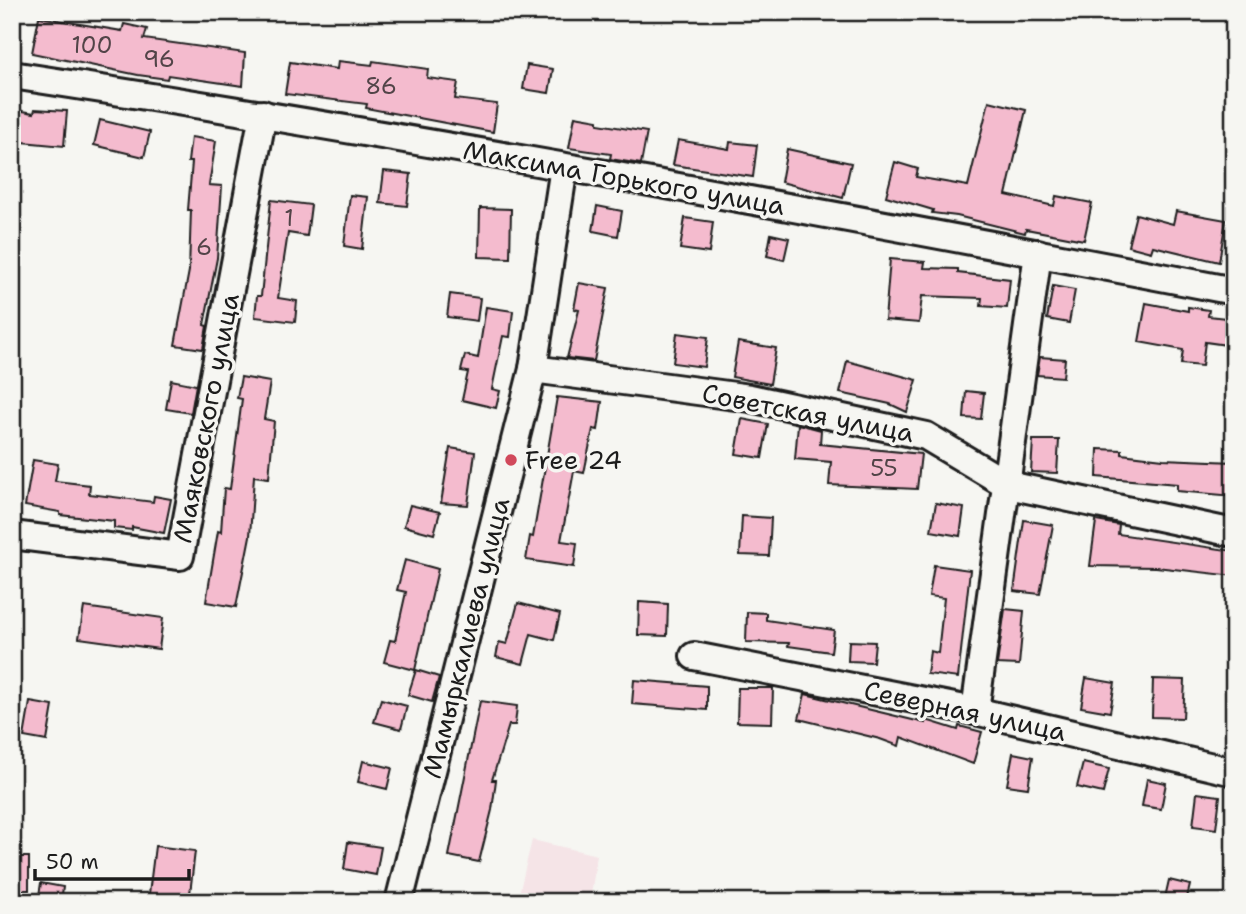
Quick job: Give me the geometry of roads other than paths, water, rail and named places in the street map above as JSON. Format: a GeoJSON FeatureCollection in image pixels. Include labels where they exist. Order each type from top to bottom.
{"type":"FeatureCollection","features":[{"type":"Feature","properties":{"kind":"street","name":"Максима Горького улица"},"geometry":{"type":"LineString","coordinates":[[12,75],[263,114],[564,167],[1234,291]]}},
{"type":"Feature","properties":{"kind":"street","name":"Маяковского улица"},"geometry":{"type":"LineString","coordinates":[[12,535],[180,556],[263,114]]}},
{"type":"Feature","properties":{"kind":"street","name":"Мамыркалиева улица"},"geometry":{"type":"LineString","coordinates":[[400,902],[533,369],[564,167]]}},
{"type":"Feature","properties":{"kind":"street"},"geometry":{"type":"LineString","coordinates":[[975,711],[1038,253]]}},
{"type":"Feature","properties":{"kind":"street","name":"Советская улица"},"geometry":{"type":"LineString","coordinates":[[533,369],[750,398],[926,436],[1008,485],[1234,533]]}},
{"type":"Feature","properties":{"kind":"street","name":"Северная улица"},"geometry":{"type":"LineString","coordinates":[[694,656],[975,711],[1234,772]]}},
{"type":"Feature","properties":{"kind":"place","name":"Free 24"},"geometry":{"type":"Point","coordinates":[511,460]}}]}
